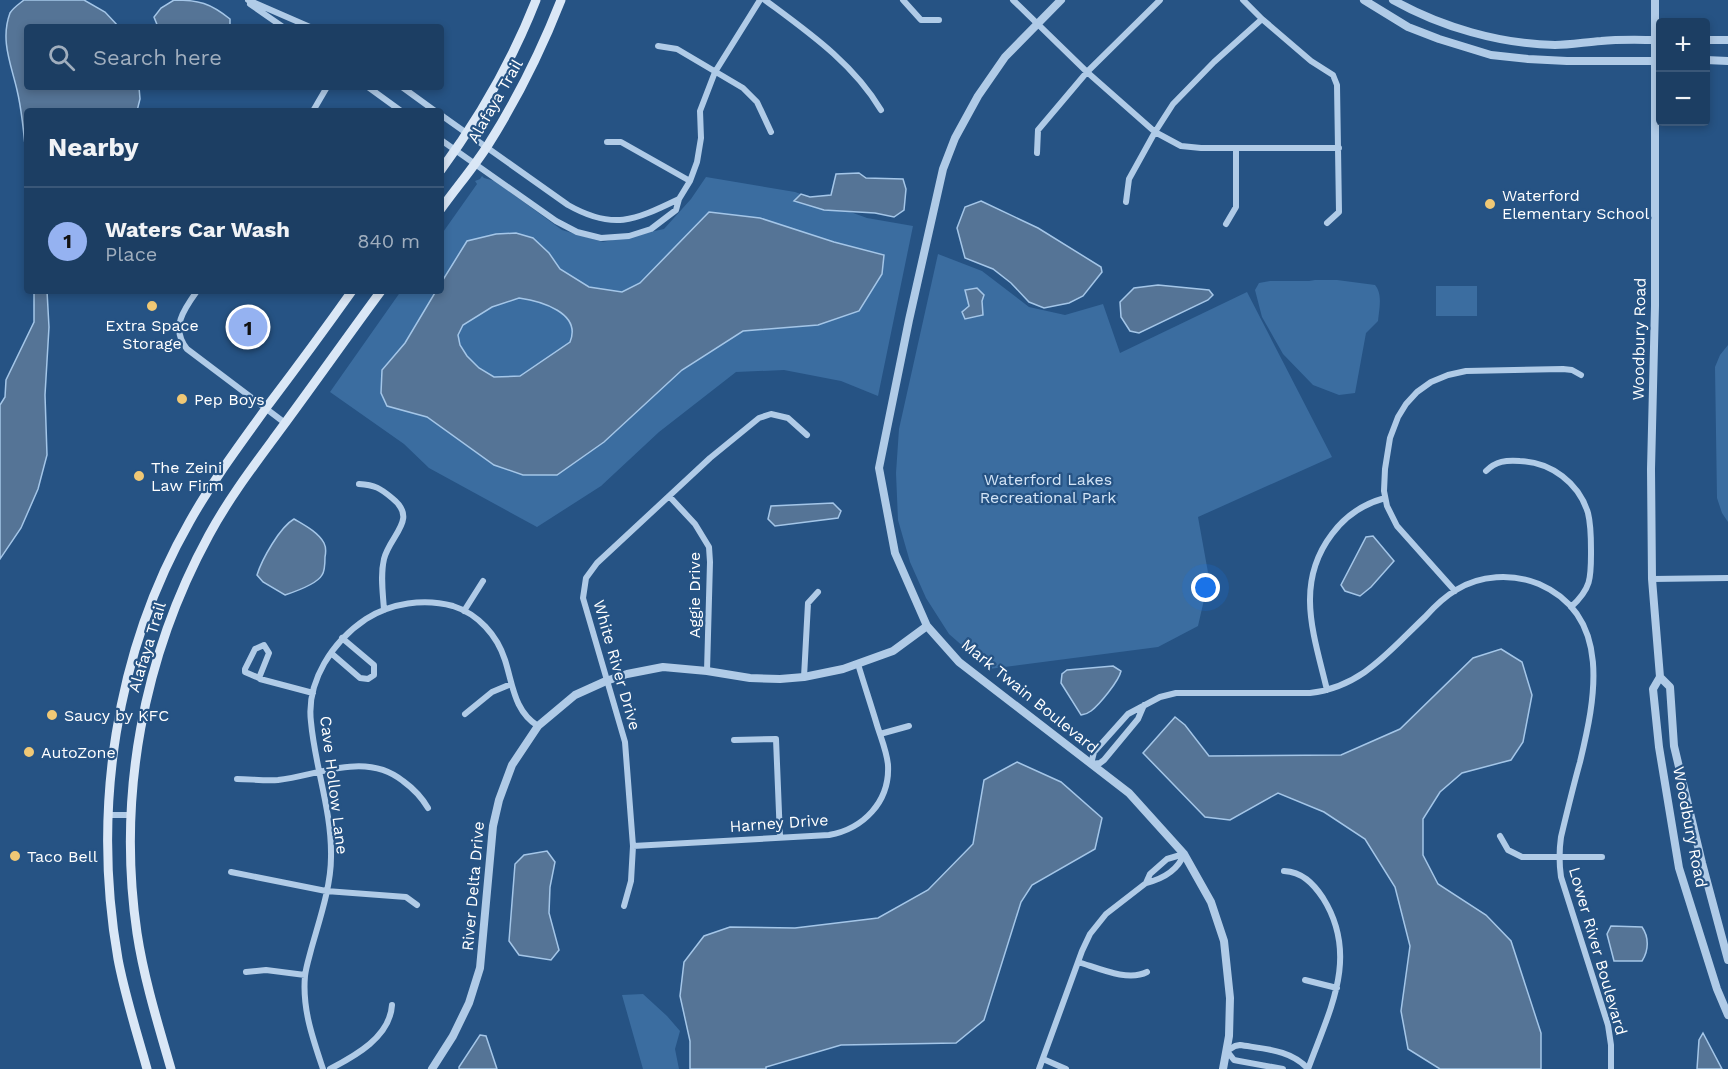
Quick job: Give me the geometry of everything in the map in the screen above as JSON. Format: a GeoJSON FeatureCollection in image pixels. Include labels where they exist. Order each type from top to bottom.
{"type":"FeatureCollection","features":[{"type":"Feature","properties":{"kind":"main road","name":"Alafaya Trail"},"geometry":{"type":"LineString","coordinates":[[444,166],[467,134],[506,66],[536,0]]}},
{"type":"Feature","properties":{"kind":"main road","name":"Alafaya Trail"},"geometry":{"type":"LineString","coordinates":[[444,205],[487,147],[530,72],[561,0]]}},
{"type":"Feature","properties":{"kind":"main road","name":"Alafaya Trail"},"geometry":{"type":"LineString","coordinates":[[147,1069],[127,996],[114,931],[108,874],[108,814],[112,760],[121,706],[134,652],[165,570],[198,507],[266,408],[350,294]]}},
{"type":"Feature","properties":{"kind":"main road","name":"Alafaya Trail"},"geometry":{"type":"LineString","coordinates":[[171,1069],[149,991],[137,933],[131,871],[131,815],[135,762],[144,709],[157,658],[174,608],[196,559],[222,512],[379,294]]}},
{"type":"Feature","properties":{"kind":"street"},"geometry":{"type":"LineString","coordinates":[[246,0],[279,24]]}},
{"type":"Feature","properties":{"kind":"street"},"geometry":{"type":"LineString","coordinates":[[246,0],[303,24]]}},
{"type":"Feature","properties":{"kind":"street"},"geometry":{"type":"LineString","coordinates":[[444,142],[556,221],[577,232],[602,238],[629,236],[651,229],[676,210],[679,199],[690,181],[697,162],[701,138],[700,111],[716,72],[760,0]]}},
{"type":"Feature","properties":{"kind":"street"},"geometry":{"type":"LineString","coordinates":[[765,0],[818,39],[839,58],[871,94],[880,110]]}},
{"type":"Feature","properties":{"kind":"street"},"geometry":{"type":"LineString","coordinates":[[903,0],[921,20],[939,20]]}},
{"type":"Feature","properties":{"kind":"street"},"geometry":{"type":"LineString","coordinates":[[1014,0],[1087,72],[1155,132],[1181,146],[1339,148]]}},
{"type":"Feature","properties":{"kind":"street","name":"Mark Twain Boulevard"},"geometry":{"type":"LineString","coordinates":[[1061,0],[1005,57],[978,96],[955,138],[943,169],[879,468],[895,554],[927,626],[958,662],[1129,793],[1184,854],[1211,902],[1224,940],[1229,971],[1230,1028],[1223,1069]]}},
{"type":"Feature","properties":{"kind":"street"},"geometry":{"type":"LineString","coordinates":[[1037,153],[1038,130],[1087,72],[1160,0]]}},
{"type":"Feature","properties":{"kind":"street"},"geometry":{"type":"LineString","coordinates":[[1243,0],[1311,61],[1333,75],[1337,85],[1339,212],[1327,223]]}},
{"type":"Feature","properties":{"kind":"street"},"geometry":{"type":"LineString","coordinates":[[1364,0],[1408,27],[1491,55],[1557,61],[1656,61]]}},
{"type":"Feature","properties":{"kind":"street"},"geometry":{"type":"LineString","coordinates":[[1393,0],[1415,13],[1500,39],[1557,45],[1607,40],[1656,40]]}},
{"type":"Feature","properties":{"kind":"street","name":"Woodbury Road"},"geometry":{"type":"LineString","coordinates":[[1655,0],[1656,18]]}},
{"type":"Feature","properties":{"kind":"street"},"geometry":{"type":"LineString","coordinates":[[1126,202],[1129,179],[1173,104],[1214,62],[1262,19]]}},
{"type":"Feature","properties":{"kind":"street"},"geometry":{"type":"LineString","coordinates":[[1710,40],[1728,40]]}},
{"type":"Feature","properties":{"kind":"street"},"geometry":{"type":"LineString","coordinates":[[658,46],[677,49],[743,88],[757,102],[771,132]]}},
{"type":"Feature","properties":{"kind":"street"},"geometry":{"type":"LineString","coordinates":[[1710,60],[1728,61]]}},
{"type":"Feature","properties":{"kind":"street","name":"Woodbury Road"},"geometry":{"type":"LineString","coordinates":[[1658,72],[1652,579],[1660,678],[1653,689],[1659,747],[1679,868],[1717,989],[1728,1015]]}},
{"type":"Feature","properties":{"kind":"street"},"geometry":{"type":"LineString","coordinates":[[315,108],[325,90]]}},
{"type":"Feature","properties":{"kind":"street"},"geometry":{"type":"LineString","coordinates":[[372,90],[397,108]]}},
{"type":"Feature","properties":{"kind":"street"},"geometry":{"type":"LineString","coordinates":[[406,90],[431,108]]}},
{"type":"Feature","properties":{"kind":"street"},"geometry":{"type":"LineString","coordinates":[[444,117],[585,215],[617,220],[642,217],[679,199]]}},
{"type":"Feature","properties":{"kind":"street"},"geometry":{"type":"LineString","coordinates":[[607,142],[621,142],[690,181]]}},
{"type":"Feature","properties":{"kind":"street"},"geometry":{"type":"LineString","coordinates":[[1226,224],[1236,207],[1236,148]]}},
{"type":"Feature","properties":{"kind":"street"},"geometry":{"type":"LineString","coordinates":[[195,294],[184,308],[180,320],[182,343],[285,423]]}},
{"type":"Feature","properties":{"kind":"street"},"geometry":{"type":"LineString","coordinates":[[1455,591],[1397,526],[1385,498],[1385,469],[1390,438],[1401,410],[1411,398],[1431,382],[1466,371],[1563,369],[1572,370],[1581,375]]}},
{"type":"Feature","properties":{"kind":"street","name":"White River Drive"},"geometry":{"type":"LineString","coordinates":[[624,906],[631,881],[633,846],[625,742],[583,598],[585,579],[597,562],[710,458],[759,418],[771,414],[789,418],[807,435]]}},
{"type":"Feature","properties":{"kind":"street"},"geometry":{"type":"LineString","coordinates":[[1486,471],[1494,464],[1505,461],[1537,463],[1557,472],[1580,495],[1591,527],[1591,573],[1587,590],[1571,607]]}},
{"type":"Feature","properties":{"kind":"street"},"geometry":{"type":"LineString","coordinates":[[359,484],[373,485],[403,507],[404,518],[401,527],[390,543],[384,559],[381,582],[384,610]]}},
{"type":"Feature","properties":{"kind":"street","name":"Aggie Drive"},"geometry":{"type":"LineString","coordinates":[[669,496],[695,524],[709,547],[707,671]]}},
{"type":"Feature","properties":{"kind":"street"},"geometry":{"type":"LineString","coordinates":[[1328,690],[1310,618],[1313,573],[1324,545],[1342,523],[1366,504],[1385,498]]}},
{"type":"Feature","properties":{"kind":"street","name":"Lower River Boulevard"},"geometry":{"type":"LineString","coordinates":[[1091,764],[1094,752],[1128,714],[1161,697],[1183,693],[1310,693],[1328,690],[1345,685],[1372,668],[1439,603],[1455,591],[1478,580],[1497,577],[1517,578],[1550,590],[1571,607],[1581,622],[1592,647],[1594,668],[1590,716],[1561,837],[1559,857],[1561,877],[1608,1025],[1611,1069]]}},
{"type":"Feature","properties":{"kind":"street"},"geometry":{"type":"LineString","coordinates":[[1652,579],[1728,578]]}},
{"type":"Feature","properties":{"kind":"street"},"geometry":{"type":"LineString","coordinates":[[464,611],[483,581]]}},
{"type":"Feature","properties":{"kind":"street"},"geometry":{"type":"LineString","coordinates":[[804,676],[808,603],[818,592]]}},
{"type":"Feature","properties":{"kind":"street","name":"Cave Hollow Lane"},"geometry":{"type":"LineString","coordinates":[[323,1069],[309,1027],[304,999],[305,975],[326,891],[331,858],[330,831],[310,720],[313,693],[321,669],[331,653],[342,638],[363,621],[384,610],[413,602],[442,603],[464,611],[482,623],[494,638],[505,660],[518,704],[529,720],[538,726]]}},
{"type":"Feature","properties":{"kind":"street","name":"River Delta Drive"},"geometry":{"type":"LineString","coordinates":[[432,1069],[469,1003],[480,968],[493,826],[499,800],[512,765],[538,726],[575,695],[627,674],[663,667],[750,678],[780,679],[804,676],[843,669],[893,651],[927,626]]}},
{"type":"Feature","properties":{"kind":"street"},"geometry":{"type":"LineString","coordinates":[[331,653],[360,678],[368,679],[374,675],[374,665],[342,638]]}},
{"type":"Feature","properties":{"kind":"street"},"geometry":{"type":"LineString","coordinates":[[259,678],[269,653],[264,645],[255,649],[246,672],[259,678],[313,693]]}},
{"type":"Feature","properties":{"kind":"street","name":"Harney Drive"},"geometry":{"type":"LineString","coordinates":[[633,846],[829,835],[841,833],[860,823],[875,811],[888,778],[888,765],[858,663]]}},
{"type":"Feature","properties":{"kind":"street","name":"Woodbury Road"},"geometry":{"type":"LineString","coordinates":[[1660,678],[1670,687],[1674,746],[1728,960]]}},
{"type":"Feature","properties":{"kind":"street"},"geometry":{"type":"LineString","coordinates":[[465,714],[492,692],[511,684]]}},
{"type":"Feature","properties":{"kind":"street"},"geometry":{"type":"LineString","coordinates":[[1091,764],[1104,760],[1138,719],[1144,705]]}},
{"type":"Feature","properties":{"kind":"street"},"geometry":{"type":"LineString","coordinates":[[880,734],[909,726]]}},
{"type":"Feature","properties":{"kind":"street"},"geometry":{"type":"LineString","coordinates":[[734,740],[776,739],[780,837]]}},
{"type":"Feature","properties":{"kind":"street"},"geometry":{"type":"LineString","coordinates":[[237,779],[277,780],[353,765],[372,765],[394,773],[420,794],[428,808]]}},
{"type":"Feature","properties":{"kind":"street"},"geometry":{"type":"LineString","coordinates":[[108,814],[131,815]]}},
{"type":"Feature","properties":{"kind":"street"},"geometry":{"type":"LineString","coordinates":[[1500,836],[1508,850],[1517,856],[1528,858],[1602,857]]}},
{"type":"Feature","properties":{"kind":"street"},"geometry":{"type":"LineString","coordinates":[[1146,883],[1150,874],[1167,859],[1184,854]]}},
{"type":"Feature","properties":{"kind":"street"},"geometry":{"type":"LineString","coordinates":[[1039,1069],[1085,942],[1100,920],[1112,909],[1146,883],[1161,878],[1177,867],[1184,854]]}},
{"type":"Feature","properties":{"kind":"street"},"geometry":{"type":"LineString","coordinates":[[1284,871],[1295,872],[1306,878],[1316,888],[1329,909],[1340,944],[1341,966],[1337,988],[1308,1069]]}},
{"type":"Feature","properties":{"kind":"street"},"geometry":{"type":"LineString","coordinates":[[231,872],[326,891],[406,897],[417,905]]}},
{"type":"Feature","properties":{"kind":"street"},"geometry":{"type":"LineString","coordinates":[[1078,962],[1126,976],[1138,976],[1147,972]]}},
{"type":"Feature","properties":{"kind":"street"},"geometry":{"type":"LineString","coordinates":[[246,972],[266,970],[305,975]]}},
{"type":"Feature","properties":{"kind":"street"},"geometry":{"type":"LineString","coordinates":[[1305,980],[1337,988]]}},
{"type":"Feature","properties":{"kind":"street"},"geometry":{"type":"LineString","coordinates":[[330,1069],[357,1055],[373,1040],[389,1020],[392,1005]]}},
{"type":"Feature","properties":{"kind":"street"},"geometry":{"type":"LineString","coordinates":[[1283,1069],[1239,1062],[1227,1051],[1240,1045],[1272,1050],[1301,1060],[1308,1069]]}},
{"type":"Feature","properties":{"kind":"street"},"geometry":{"type":"LineString","coordinates":[[1043,1059],[1066,1069]]}},
{"type":"Feature","properties":{"kind":"green space"},"geometry":{"type":"Polygon","coordinates":[[[482,176],[495,181],[562,230],[603,242],[664,229],[691,199],[706,177],[795,192],[867,218],[913,226],[878,396],[841,381],[784,370],[736,372],[659,432],[601,486],[537,527],[429,468],[404,444],[330,392],[399,294],[444,294],[444,231],[477,184],[475,181],[482,176]]]}},
{"type":"Feature","properties":{"kind":"green space","name":"Waterford Lakes Recreational Park"},"geometry":{"type":"Polygon","coordinates":[[[938,254],[982,271],[1029,307],[1065,315],[1103,304],[1120,353],[1247,292],[1332,457],[1198,517],[1209,578],[1198,626],[1158,647],[989,669],[949,634],[926,598],[910,562],[898,520],[896,473],[899,429],[938,254]]]}},
{"type":"Feature","properties":{"kind":"green space"},"geometry":{"type":"Polygon","coordinates":[[[1337,280],[1375,285],[1379,293],[1378,321],[1366,333],[1355,393],[1339,395],[1313,385],[1283,354],[1262,317],[1255,290],[1259,283],[1337,280]]]}},
{"type":"Feature","properties":{"kind":"green space"},"geometry":{"type":"Polygon","coordinates":[[[1436,286],[1477,286],[1477,316],[1436,316],[1436,286]]]}},
{"type":"Feature","properties":{"kind":"green space"},"geometry":{"type":"Polygon","coordinates":[[[1728,345],[1728,522],[1717,498],[1715,367],[1720,355],[1728,345]]]}},
{"type":"Feature","properties":{"kind":"green space"},"geometry":{"type":"Polygon","coordinates":[[[643,994],[680,1031],[675,1049],[679,1069],[643,1069],[622,995],[643,994]]]}},
{"type":"Feature","properties":{"kind":"shaded area"},"geometry":{"type":"Polygon","coordinates":[[[24,0],[84,0],[105,12],[116,24],[24,24],[24,90],[139,90],[138,108],[24,108],[24,129],[6,42],[7,23],[14,8],[24,0]]]}},
{"type":"Feature","properties":{"kind":"shaded area"},"geometry":{"type":"Polygon","coordinates":[[[174,0],[197,2],[216,9],[230,19],[230,24],[157,24],[154,17],[161,8],[174,0]]]}},
{"type":"Feature","properties":{"kind":"shaded area"},"geometry":{"type":"Polygon","coordinates":[[[859,173],[866,178],[903,179],[906,189],[904,210],[894,217],[875,213],[824,210],[794,201],[801,194],[810,197],[831,195],[836,174],[859,173]]]}},
{"type":"Feature","properties":{"kind":"shaded area"},"geometry":{"type":"Polygon","coordinates":[[[981,201],[1038,228],[1101,267],[1102,272],[1083,296],[1069,303],[1044,308],[1029,302],[1011,283],[993,269],[965,258],[957,228],[965,207],[981,201]]]}},
{"type":"Feature","properties":{"kind":"shaded area"},"geometry":{"type":"Polygon","coordinates":[[[709,212],[760,218],[834,242],[884,255],[882,274],[859,311],[818,325],[743,331],[682,370],[604,442],[557,475],[523,475],[494,465],[427,417],[387,406],[381,393],[382,370],[405,343],[434,294],[444,294],[444,278],[467,241],[496,234],[516,233],[533,238],[549,253],[560,269],[589,287],[622,292],[640,283],[709,212]],[[519,298],[492,307],[463,325],[458,335],[460,345],[467,356],[479,368],[494,377],[520,376],[570,342],[572,332],[565,316],[538,302],[519,298]]]}},
{"type":"Feature","properties":{"kind":"shaded area"},"geometry":{"type":"Polygon","coordinates":[[[1158,285],[1209,290],[1213,295],[1208,300],[1139,333],[1130,331],[1121,317],[1120,302],[1134,288],[1158,285]]]}},
{"type":"Feature","properties":{"kind":"shaded area"},"geometry":{"type":"Polygon","coordinates":[[[977,288],[984,295],[983,315],[965,319],[962,312],[969,306],[965,290],[977,288]]]}},
{"type":"Feature","properties":{"kind":"shaded area"},"geometry":{"type":"Polygon","coordinates":[[[34,294],[47,294],[49,327],[45,395],[47,455],[38,489],[21,528],[0,559],[0,405],[5,397],[6,380],[34,322],[34,294]]]}},
{"type":"Feature","properties":{"kind":"shaded area"},"geometry":{"type":"Polygon","coordinates":[[[833,503],[841,511],[838,518],[775,526],[768,519],[771,506],[833,503]]]}},
{"type":"Feature","properties":{"kind":"shaded area"},"geometry":{"type":"Polygon","coordinates":[[[294,519],[315,532],[324,543],[325,566],[322,575],[315,582],[285,595],[263,582],[257,575],[272,544],[294,519]]]}},
{"type":"Feature","properties":{"kind":"shaded area"},"geometry":{"type":"Polygon","coordinates":[[[1373,536],[1394,561],[1360,596],[1345,591],[1341,585],[1366,537],[1373,536]]]}},
{"type":"Feature","properties":{"kind":"shaded area"},"geometry":{"type":"Polygon","coordinates":[[[1501,649],[1522,662],[1532,695],[1523,742],[1511,760],[1462,773],[1440,792],[1423,819],[1423,855],[1438,884],[1486,915],[1511,941],[1541,1033],[1541,1069],[1440,1069],[1408,1049],[1401,1011],[1410,946],[1395,887],[1365,839],[1324,812],[1278,793],[1230,820],[1205,817],[1143,753],[1175,717],[1185,725],[1209,756],[1341,755],[1400,729],[1473,658],[1501,649]]]}},
{"type":"Feature","properties":{"kind":"shaded area"},"geometry":{"type":"Polygon","coordinates":[[[1113,666],[1121,671],[1117,681],[1095,708],[1081,715],[1061,683],[1062,674],[1067,670],[1113,666]]]}},
{"type":"Feature","properties":{"kind":"shaded area"},"geometry":{"type":"Polygon","coordinates":[[[1017,762],[1061,782],[1102,818],[1095,849],[1032,885],[1021,902],[984,1020],[956,1043],[841,1045],[766,1067],[766,1069],[690,1069],[690,1041],[680,996],[684,962],[704,936],[730,927],[795,928],[878,918],[928,890],[973,844],[984,780],[1017,762]]]}},
{"type":"Feature","properties":{"kind":"shaded area"},"geometry":{"type":"Polygon","coordinates":[[[547,851],[555,862],[550,887],[549,913],[559,950],[551,960],[519,955],[509,941],[515,864],[524,855],[547,851]]]}},
{"type":"Feature","properties":{"kind":"shaded area"},"geometry":{"type":"Polygon","coordinates":[[[1611,926],[1642,927],[1647,944],[1642,961],[1614,961],[1607,934],[1611,926]]]}},
{"type":"Feature","properties":{"kind":"shaded area"},"geometry":{"type":"Polygon","coordinates":[[[1703,1033],[1722,1069],[1697,1069],[1699,1040],[1703,1033]]]}},
{"type":"Feature","properties":{"kind":"shaded area"},"geometry":{"type":"Polygon","coordinates":[[[480,1035],[486,1036],[497,1069],[459,1069],[459,1067],[480,1035]]]}},
{"type":"Feature","properties":{"kind":"place","name":"Waterford Elementary School"},"geometry":{"type":"Point","coordinates":[1490,204]}},
{"type":"Feature","properties":{"kind":"place","name":"Extra Space Storage"},"geometry":{"type":"Point","coordinates":[152,306]}},
{"type":"Feature","properties":{"kind":"place","name":"Waters Car Wash"},"geometry":{"type":"Point","coordinates":[248,327]}},
{"type":"Feature","properties":{"kind":"place","name":"Pep Boys"},"geometry":{"type":"Point","coordinates":[182,399]}},
{"type":"Feature","properties":{"kind":"place","name":"The Zeini Law Firm"},"geometry":{"type":"Point","coordinates":[139,476]}},
{"type":"Feature","properties":{"kind":"place","name":"Saucy by KFC"},"geometry":{"type":"Point","coordinates":[52,715]}},
{"type":"Feature","properties":{"kind":"place","name":"AutoZone"},"geometry":{"type":"Point","coordinates":[29,752]}},
{"type":"Feature","properties":{"kind":"place","name":"Taco Bell"},"geometry":{"type":"Point","coordinates":[15,856]}}]}
